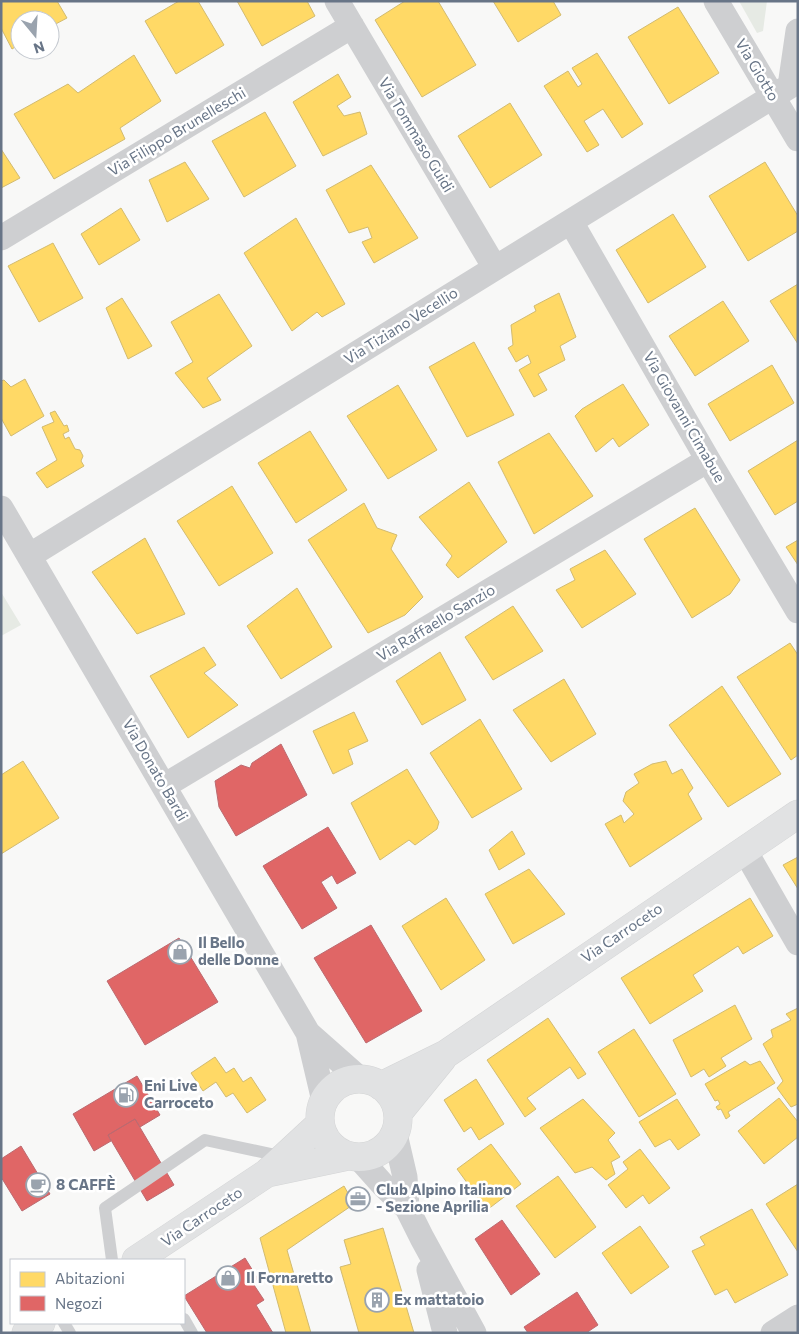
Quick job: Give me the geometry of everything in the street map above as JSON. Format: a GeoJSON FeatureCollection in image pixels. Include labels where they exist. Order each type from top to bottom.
{"type":"FeatureCollection","features":[{"type":"Feature","properties":{"kind":"street","name":"Via Tommaso Guidi"},"geometry":{"type":"LineString","coordinates":[[337,1],[495,268]]}},
{"type":"Feature","properties":{"kind":"street","name":"Via Giotto"},"geometry":{"type":"LineString","coordinates":[[716,1],[798,139]]}},
{"type":"Feature","properties":{"kind":"street","name":"Via Filippo Brunelleschi"},"geometry":{"type":"LineString","coordinates":[[1,238],[352,26]]}},
{"type":"Feature","properties":{"kind":"street","name":"Via Tiziano Vecellio"},"geometry":{"type":"LineString","coordinates":[[30,556],[790,86],[798,31]]}},
{"type":"Feature","properties":{"kind":"street","name":"Via Giovanni Cimabue"},"geometry":{"type":"LineString","coordinates":[[571,222],[708,460],[798,611]]}},
{"type":"Feature","properties":{"kind":"street","name":"Via Raffaello Sanzio"},"geometry":{"type":"LineString","coordinates":[[164,786],[708,460]]}},
{"type":"Feature","properties":{"kind":"street","name":"Via Donato Bardi"},"geometry":{"type":"LineString","coordinates":[[1,508],[308,1033],[322,1112]]}},
{"type":"Feature","properties":{"kind":"street","name":"Via Carroceto"},"geometry":{"type":"LineString","coordinates":[[371,1083],[446,1054],[744,849],[798,814]]}},
{"type":"Feature","properties":{"kind":"street"},"geometry":{"type":"LineString","coordinates":[[744,849],[798,943]]}},
{"type":"Feature","properties":{"kind":"street","name":"Via Donato Bardi"},"geometry":{"type":"LineString","coordinates":[[308,1033],[371,1083]]}},
{"type":"Feature","properties":{"kind":"street","name":"Via Carroceto"},"geometry":{"type":"LineString","coordinates":[[396,1124],[446,1054]]}},
{"type":"Feature","properties":{"kind":"street"},"geometry":{"type":"LineString","coordinates":[[407,1208],[395,1102],[389,1093],[371,1083],[350,1080],[339,1085],[330,1092],[322,1112],[323,1134],[329,1144],[338,1151],[354,1157],[407,1208],[474,1333]]}},
{"type":"Feature","properties":{"kind":"street","name":"Via Carroceto"},"geometry":{"type":"LineString","coordinates":[[143,1258],[276,1165],[322,1112]]}},
{"type":"Feature","properties":{"kind":"street"},"geometry":{"type":"LineString","coordinates":[[354,1157],[371,1156],[381,1151],[389,1144],[396,1124]]}},
{"type":"Feature","properties":{"kind":"street","name":"Via Carroceto"},"geometry":{"type":"LineString","coordinates":[[276,1165],[354,1157]]}},
{"type":"Feature","properties":{"kind":"street"},"geometry":{"type":"LineString","coordinates":[[422,1238],[444,1333]]}},
{"type":"Feature","properties":{"kind":"street"},"geometry":{"type":"LineString","coordinates":[[772,1333],[798,1317]]}},
{"type":"Feature","properties":{"kind":"street"},"geometry":{"type":"LineString","coordinates":[[26,1333],[40,1324]]}},
{"type":"Feature","properties":{"kind":"lane"},"geometry":{"type":"LineString","coordinates":[[112,1259],[105,1208],[205,1140],[276,1165]]}},
{"type":"Feature","properties":{"kind":"lane"},"geometry":{"type":"LineString","coordinates":[[185,1321],[192,1333]]}},
{"type":"Feature","properties":{"kind":"shaded area"},"geometry":{"type":"Polygon","coordinates":[[[739,1],[767,1],[763,31],[757,33],[739,1]]]}},
{"type":"Feature","properties":{"kind":"shaded area"},"geometry":{"type":"Polygon","coordinates":[[[1,592],[21,625],[1,636],[1,592]]]}},
{"type":"Feature","properties":{"kind":"building: Abitazioni"},"geometry":{"type":"Polygon","coordinates":[[[1,1],[57,1],[67,18],[60,22],[60,10],[10,10],[10,45],[1,28],[1,1]]]}},
{"type":"Feature","properties":{"kind":"building: Abitazioni"},"geometry":{"type":"Polygon","coordinates":[[[179,1],[198,1],[224,45],[176,74],[145,21],[179,1]]]}},
{"type":"Feature","properties":{"kind":"building: Abitazioni"},"geometry":{"type":"Polygon","coordinates":[[[237,1],[307,1],[315,16],[262,46],[237,1]]]}},
{"type":"Feature","properties":{"kind":"building: Abitazioni"},"geometry":{"type":"Polygon","coordinates":[[[405,1],[438,1],[476,65],[422,97],[375,20],[405,1]]]}},
{"type":"Feature","properties":{"kind":"building: Abitazioni"},"geometry":{"type":"Polygon","coordinates":[[[493,1],[553,1],[561,15],[518,42],[493,1]]]}},
{"type":"Feature","properties":{"kind":"building: Abitazioni"},"geometry":{"type":"Polygon","coordinates":[[[678,7],[719,73],[669,104],[628,37],[678,7]]]}},
{"type":"Feature","properties":{"kind":"building: Abitazioni"},"geometry":{"type":"Polygon","coordinates":[[[597,53],[643,124],[622,138],[603,109],[584,121],[599,145],[587,152],[544,86],[568,71],[578,87],[582,84],[572,68],[597,53]]]}},
{"type":"Feature","properties":{"kind":"building: Abitazioni"},"geometry":{"type":"Polygon","coordinates":[[[134,55],[161,101],[120,128],[125,139],[54,179],[14,114],[68,84],[78,93],[134,55]]]}},
{"type":"Feature","properties":{"kind":"building: Abitazioni"},"geometry":{"type":"Polygon","coordinates":[[[338,74],[351,97],[337,106],[344,116],[360,112],[367,134],[323,156],[293,102],[338,74]]]}},
{"type":"Feature","properties":{"kind":"building: Abitazioni"},"geometry":{"type":"Polygon","coordinates":[[[510,103],[542,155],[490,188],[458,136],[510,103]]]}},
{"type":"Feature","properties":{"kind":"building: Abitazioni"},"geometry":{"type":"Polygon","coordinates":[[[265,112],[296,166],[244,197],[212,141],[265,112]]]}},
{"type":"Feature","properties":{"kind":"building: Abitazioni"},"geometry":{"type":"Polygon","coordinates":[[[1,149],[20,178],[1,188],[1,149]]]}},
{"type":"Feature","properties":{"kind":"building: Abitazioni"},"geometry":{"type":"Polygon","coordinates":[[[185,162],[209,199],[167,222],[149,180],[185,162]]]}},
{"type":"Feature","properties":{"kind":"building: Abitazioni"},"geometry":{"type":"Polygon","coordinates":[[[765,162],[798,216],[798,231],[748,261],[709,196],[765,162]]]}},
{"type":"Feature","properties":{"kind":"building: Abitazioni"},"geometry":{"type":"Polygon","coordinates":[[[371,165],[418,238],[374,263],[362,242],[372,238],[368,227],[349,233],[326,190],[371,165]]]}},
{"type":"Feature","properties":{"kind":"building: Abitazioni"},"geometry":{"type":"Polygon","coordinates":[[[121,208],[140,240],[99,265],[81,234],[121,208]]]}},
{"type":"Feature","properties":{"kind":"building: Abitazioni"},"geometry":{"type":"Polygon","coordinates":[[[673,214],[706,267],[648,303],[616,250],[673,214]]]}},
{"type":"Feature","properties":{"kind":"building: Abitazioni"},"geometry":{"type":"Polygon","coordinates":[[[296,218],[345,304],[322,317],[317,312],[292,331],[244,253],[296,218]]]}},
{"type":"Feature","properties":{"kind":"building: Abitazioni"},"geometry":{"type":"Polygon","coordinates":[[[53,243],[83,298],[39,322],[8,266],[53,243]]]}},
{"type":"Feature","properties":{"kind":"building: Abitazioni"},"geometry":{"type":"Polygon","coordinates":[[[798,284],[798,344],[770,301],[798,284]]]}},
{"type":"Feature","properties":{"kind":"building: Abitazioni"},"geometry":{"type":"Polygon","coordinates":[[[559,293],[576,337],[560,346],[565,360],[538,374],[547,390],[534,397],[519,370],[531,363],[528,355],[516,362],[508,348],[513,345],[511,325],[536,311],[534,306],[559,293]]]}},
{"type":"Feature","properties":{"kind":"building: Abitazioni"},"geometry":{"type":"Polygon","coordinates":[[[219,294],[252,346],[207,378],[221,400],[203,408],[175,373],[193,362],[171,322],[219,294]]]}},
{"type":"Feature","properties":{"kind":"building: Abitazioni"},"geometry":{"type":"Polygon","coordinates":[[[122,298],[152,346],[128,359],[106,308],[122,298]]]}},
{"type":"Feature","properties":{"kind":"building: Abitazioni"},"geometry":{"type":"Polygon","coordinates":[[[723,301],[749,341],[695,376],[669,336],[723,301]]]}},
{"type":"Feature","properties":{"kind":"building: Abitazioni"},"geometry":{"type":"Polygon","coordinates":[[[474,342],[514,415],[467,437],[429,367],[474,342]]]}},
{"type":"Feature","properties":{"kind":"building: Abitazioni"},"geometry":{"type":"Polygon","coordinates":[[[772,365],[794,403],[730,441],[708,404],[772,365]]]}},
{"type":"Feature","properties":{"kind":"building: Abitazioni"},"geometry":{"type":"Polygon","coordinates":[[[25,379],[44,416],[11,436],[1,418],[1,381],[4,380],[11,387],[25,379]]]}},
{"type":"Feature","properties":{"kind":"building: Abitazioni"},"geometry":{"type":"Polygon","coordinates":[[[623,384],[649,425],[619,447],[613,438],[596,452],[575,416],[582,409],[623,384]]]}},
{"type":"Feature","properties":{"kind":"building: Abitazioni"},"geometry":{"type":"Polygon","coordinates":[[[398,385],[437,450],[388,479],[347,416],[398,385]]]}},
{"type":"Feature","properties":{"kind":"building: Abitazioni"},"geometry":{"type":"Polygon","coordinates":[[[55,411],[64,426],[67,425],[69,431],[63,434],[65,439],[69,437],[75,449],[80,450],[83,456],[81,461],[84,466],[47,488],[36,473],[57,460],[42,427],[54,422],[50,413],[55,411]]]}},
{"type":"Feature","properties":{"kind":"building: Abitazioni"},"geometry":{"type":"Polygon","coordinates":[[[310,431],[347,490],[296,523],[258,463],[310,431]]]}},
{"type":"Feature","properties":{"kind":"building: Abitazioni"},"geometry":{"type":"Polygon","coordinates":[[[549,433],[593,496],[534,534],[498,462],[549,433]]]}},
{"type":"Feature","properties":{"kind":"building: Abitazioni"},"geometry":{"type":"Polygon","coordinates":[[[798,440],[798,501],[775,515],[748,471],[798,440]]]}},
{"type":"Feature","properties":{"kind":"building: Abitazioni"},"geometry":{"type":"Polygon","coordinates":[[[469,482],[507,542],[458,578],[446,565],[452,556],[419,517],[469,482]]]}},
{"type":"Feature","properties":{"kind":"building: Abitazioni"},"geometry":{"type":"Polygon","coordinates":[[[232,486],[273,553],[219,586],[177,521],[232,486]]]}},
{"type":"Feature","properties":{"kind":"building: Abitazioni"},"geometry":{"type":"Polygon","coordinates":[[[364,503],[377,528],[397,535],[391,549],[423,597],[405,615],[368,633],[308,540],[364,503]]]}},
{"type":"Feature","properties":{"kind":"building: Abitazioni"},"geometry":{"type":"Polygon","coordinates":[[[695,508],[740,580],[730,594],[692,618],[644,539],[695,508]]]}},
{"type":"Feature","properties":{"kind":"building: Abitazioni"},"geometry":{"type":"Polygon","coordinates":[[[145,538],[185,614],[137,634],[92,572],[145,538]]]}},
{"type":"Feature","properties":{"kind":"building: Abitazioni"},"geometry":{"type":"Polygon","coordinates":[[[798,540],[798,565],[786,547],[798,540]]]}},
{"type":"Feature","properties":{"kind":"building: Abitazioni"},"geometry":{"type":"Polygon","coordinates":[[[605,550],[636,594],[582,628],[556,590],[575,580],[570,569],[605,550]]]}},
{"type":"Feature","properties":{"kind":"building: Abitazioni"},"geometry":{"type":"Polygon","coordinates":[[[297,588],[332,647],[281,679],[247,626],[297,588]]]}},
{"type":"Feature","properties":{"kind":"building: Abitazioni"},"geometry":{"type":"Polygon","coordinates":[[[513,606],[543,651],[493,680],[465,637],[513,606]]]}},
{"type":"Feature","properties":{"kind":"building: Abitazioni"},"geometry":{"type":"Polygon","coordinates":[[[790,643],[798,655],[798,755],[791,760],[737,677],[790,643]]]}},
{"type":"Feature","properties":{"kind":"building: Abitazioni"},"geometry":{"type":"Polygon","coordinates":[[[204,647],[216,665],[204,673],[238,705],[188,738],[150,676],[204,647]]]}},
{"type":"Feature","properties":{"kind":"building: Abitazioni"},"geometry":{"type":"Polygon","coordinates":[[[440,652],[466,700],[422,725],[396,681],[440,652]]]}},
{"type":"Feature","properties":{"kind":"building: Abitazioni"},"geometry":{"type":"Polygon","coordinates":[[[564,679],[596,734],[551,762],[513,710],[564,679]]]}},
{"type":"Feature","properties":{"kind":"building: Abitazioni"},"geometry":{"type":"Polygon","coordinates":[[[722,686],[781,774],[728,807],[669,725],[722,686]]]}},
{"type":"Feature","properties":{"kind":"building: Abitazioni"},"geometry":{"type":"Polygon","coordinates":[[[354,712],[368,741],[348,750],[353,764],[333,774],[313,731],[354,712]]]}},
{"type":"Feature","properties":{"kind":"building: Abitazioni"},"geometry":{"type":"Polygon","coordinates":[[[480,719],[522,789],[472,818],[430,753],[480,719]]]}},
{"type":"Feature","properties":{"kind":"building: Abitazioni"},"geometry":{"type":"Polygon","coordinates":[[[23,761],[59,818],[1,854],[1,775],[23,761]]]}},
{"type":"Feature","properties":{"kind":"building: Abitazioni"},"geometry":{"type":"Polygon","coordinates":[[[666,761],[672,774],[682,769],[693,788],[688,794],[702,819],[630,867],[605,824],[621,815],[624,823],[634,814],[623,801],[626,792],[639,783],[634,774],[652,764],[666,761]]]}},
{"type":"Feature","properties":{"kind":"building: Abitazioni"},"geometry":{"type":"Polygon","coordinates":[[[407,769],[439,822],[437,829],[415,845],[409,840],[380,860],[351,803],[407,769]]]}},
{"type":"Feature","properties":{"kind":"building: Abitazioni"},"geometry":{"type":"Polygon","coordinates":[[[512,831],[525,854],[499,870],[489,850],[512,831]]]}},
{"type":"Feature","properties":{"kind":"building: Abitazioni"},"geometry":{"type":"Polygon","coordinates":[[[798,857],[798,889],[783,865],[798,857]]]}},
{"type":"Feature","properties":{"kind":"building: Abitazioni"},"geometry":{"type":"Polygon","coordinates":[[[529,869],[565,914],[513,944],[485,894],[529,869]]]}},
{"type":"Feature","properties":{"kind":"building: Abitazioni"},"geometry":{"type":"Polygon","coordinates":[[[446,898],[485,960],[441,990],[402,926],[446,898]]]}},
{"type":"Feature","properties":{"kind":"building: Abitazioni"},"geometry":{"type":"Polygon","coordinates":[[[750,898],[773,936],[743,954],[738,946],[693,975],[703,991],[650,1024],[621,978],[750,898]]]}},
{"type":"Feature","properties":{"kind":"building: Abitazioni"},"geometry":{"type":"Polygon","coordinates":[[[735,1005],[752,1039],[721,1058],[726,1066],[709,1077],[704,1069],[691,1077],[673,1040],[735,1005]]]}},
{"type":"Feature","properties":{"kind":"building: Abitazioni"},"geometry":{"type":"Polygon","coordinates":[[[798,1008],[798,1104],[791,1107],[777,1088],[783,1081],[763,1044],[773,1037],[771,1030],[791,1020],[786,1014],[798,1008]]]}},
{"type":"Feature","properties":{"kind":"building: Abitazioni"},"geometry":{"type":"Polygon","coordinates":[[[548,1018],[586,1074],[578,1079],[570,1067],[527,1098],[536,1109],[525,1117],[487,1060],[548,1018]]]}},
{"type":"Feature","properties":{"kind":"building: Abitazioni"},"geometry":{"type":"Polygon","coordinates":[[[634,1029],[676,1094],[639,1117],[598,1052],[634,1029]]]}},
{"type":"Feature","properties":{"kind":"building: Abitazioni"},"geometry":{"type":"Polygon","coordinates":[[[215,1057],[226,1073],[234,1068],[243,1082],[251,1077],[266,1100],[247,1113],[233,1093],[226,1097],[216,1082],[203,1091],[191,1073],[215,1057]]]}},
{"type":"Feature","properties":{"kind":"building: Abitazioni"},"geometry":{"type":"Polygon","coordinates":[[[745,1061],[750,1065],[760,1061],[775,1083],[728,1112],[730,1116],[726,1119],[721,1109],[718,1110],[716,1107],[720,1104],[718,1100],[715,1101],[705,1084],[745,1061]]]}},
{"type":"Feature","properties":{"kind":"building: Abitazioni"},"geometry":{"type":"Polygon","coordinates":[[[476,1079],[504,1124],[479,1140],[471,1127],[464,1132],[444,1100],[476,1079]]]}},
{"type":"Feature","properties":{"kind":"building: Abitazioni"},"geometry":{"type":"Polygon","coordinates":[[[779,1098],[798,1122],[798,1137],[764,1164],[738,1131],[779,1098]]]}},
{"type":"Feature","properties":{"kind":"building: Abitazioni"},"geometry":{"type":"Polygon","coordinates":[[[583,1099],[615,1133],[608,1140],[620,1157],[611,1162],[615,1174],[606,1180],[592,1167],[575,1173],[540,1128],[583,1099]]]}},
{"type":"Feature","properties":{"kind":"building: Abitazioni"},"geometry":{"type":"Polygon","coordinates":[[[677,1099],[700,1135],[678,1150],[670,1139],[655,1147],[639,1122],[677,1099]]]}},
{"type":"Feature","properties":{"kind":"building: Abitazioni"},"geometry":{"type":"Polygon","coordinates":[[[491,1144],[521,1184],[487,1210],[457,1169],[491,1144]]]}},
{"type":"Feature","properties":{"kind":"building: Abitazioni"},"geometry":{"type":"Polygon","coordinates":[[[640,1149],[670,1188],[649,1204],[643,1195],[626,1208],[608,1185],[628,1169],[623,1162],[640,1149]]]}},
{"type":"Feature","properties":{"kind":"building: Abitazioni"},"geometry":{"type":"Polygon","coordinates":[[[558,1176],[596,1227],[555,1258],[516,1206],[558,1176]]]}},
{"type":"Feature","properties":{"kind":"building: Abitazioni"},"geometry":{"type":"Polygon","coordinates":[[[798,1184],[798,1252],[766,1204],[798,1184]]]}},
{"type":"Feature","properties":{"kind":"building: Abitazioni"},"geometry":{"type":"Polygon","coordinates":[[[344,1186],[354,1204],[287,1250],[311,1333],[286,1333],[260,1238],[344,1186]]]}},
{"type":"Feature","properties":{"kind":"building: Abitazioni"},"geometry":{"type":"Polygon","coordinates":[[[752,1209],[788,1275],[735,1303],[727,1289],[715,1295],[692,1251],[705,1245],[700,1237],[752,1209]]]}},
{"type":"Feature","properties":{"kind":"building: Abitazioni"},"geometry":{"type":"Polygon","coordinates":[[[640,1226],[669,1267],[631,1294],[602,1253],[640,1226]]]}},
{"type":"Feature","properties":{"kind":"building: Abitazioni","name":"Ex mattatoio"},"geometry":{"type":"Polygon","coordinates":[[[383,1228],[414,1333],[359,1333],[340,1267],[351,1264],[344,1240],[383,1228]]]}},
{"type":"Feature","properties":{"kind":"building: Negozi"},"geometry":{"type":"Polygon","coordinates":[[[281,744],[307,795],[236,836],[219,807],[215,781],[241,765],[250,768],[252,763],[281,744]]]}},
{"type":"Feature","properties":{"kind":"building: Negozi"},"geometry":{"type":"Polygon","coordinates":[[[328,827],[356,873],[337,884],[332,875],[321,882],[337,908],[302,929],[263,866],[328,827]]]}},
{"type":"Feature","properties":{"kind":"building: Negozi"},"geometry":{"type":"Polygon","coordinates":[[[371,925],[422,1011],[366,1043],[314,958],[371,925]]]}},
{"type":"Feature","properties":{"kind":"building: Negozi"},"geometry":{"type":"Polygon","coordinates":[[[179,938],[218,1002],[145,1045],[107,981],[179,938]]]}},
{"type":"Feature","properties":{"kind":"building: Negozi","name":"Eni Live Carroceto"},"geometry":{"type":"Polygon","coordinates":[[[137,1076],[160,1115],[140,1127],[135,1119],[108,1135],[111,1141],[94,1151],[73,1114],[137,1076]]]}},
{"type":"Feature","properties":{"kind":"building: Negozi","name":"Eni Live Carroceto"},"geometry":{"type":"Polygon","coordinates":[[[135,1119],[174,1185],[147,1201],[108,1135],[135,1119]]]}},
{"type":"Feature","properties":{"kind":"building: Negozi"},"geometry":{"type":"Polygon","coordinates":[[[21,1146],[50,1194],[22,1211],[1,1177],[1,1159],[21,1146]]]}},
{"type":"Feature","properties":{"kind":"building: Negozi"},"geometry":{"type":"Polygon","coordinates":[[[502,1220],[540,1274],[511,1295],[475,1239],[502,1220]]]}},
{"type":"Feature","properties":{"kind":"building: Negozi"},"geometry":{"type":"Polygon","coordinates":[[[245,1258],[258,1279],[252,1282],[264,1300],[256,1305],[273,1333],[207,1333],[185,1295],[245,1258]]]}},
{"type":"Feature","properties":{"kind":"building: Negozi"},"geometry":{"type":"Polygon","coordinates":[[[577,1292],[598,1325],[586,1333],[528,1333],[524,1327],[577,1292]]]}},
{"type":"Feature","properties":{"kind":"place","name":"Il Bello delle Donne"},"geometry":{"type":"Point","coordinates":[180,952]}},
{"type":"Feature","properties":{"kind":"place","name":"Eni Live Carroceto"},"geometry":{"type":"Point","coordinates":[126,1095]}},
{"type":"Feature","properties":{"kind":"place","name":"8 CAFFÈ"},"geometry":{"type":"Point","coordinates":[38,1185]}},
{"type":"Feature","properties":{"kind":"place","name":"Club Alpino Italiano - Sezione Aprilia"},"geometry":{"type":"Point","coordinates":[358,1199]}},
{"type":"Feature","properties":{"kind":"place","name":"Il Fornaretto"},"geometry":{"type":"Point","coordinates":[228,1278]}},
{"type":"Feature","properties":{"kind":"place","name":"Ex mattatoio"},"geometry":{"type":"Point","coordinates":[377,1300]}}]}
